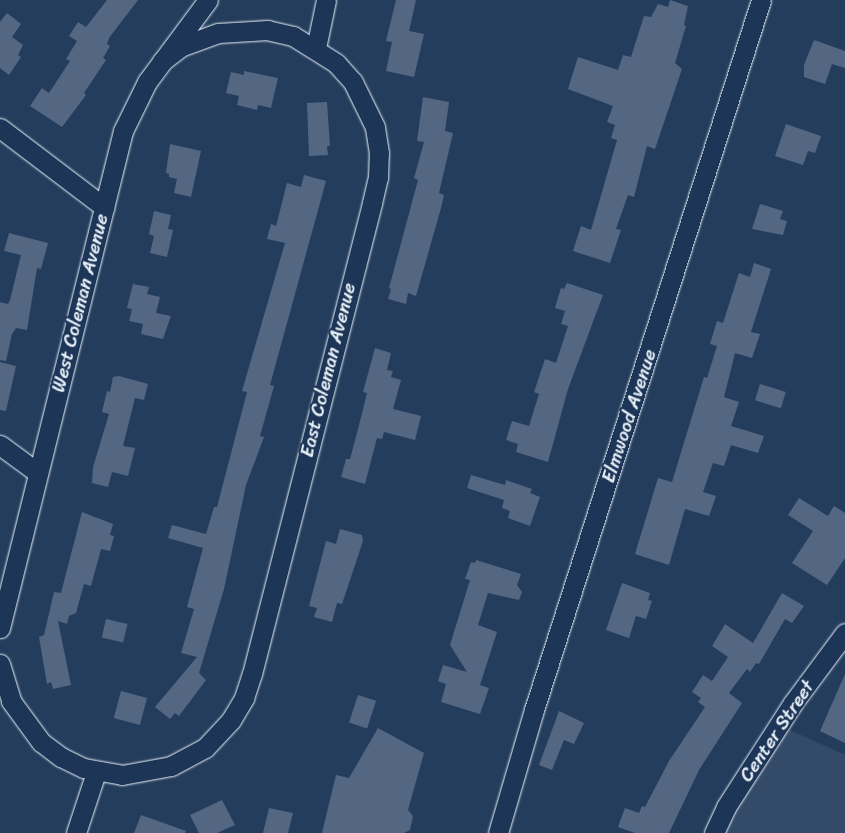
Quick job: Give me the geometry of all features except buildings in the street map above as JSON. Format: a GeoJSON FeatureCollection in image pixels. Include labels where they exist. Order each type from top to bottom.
{"type":"FeatureCollection","features":[{"type":"Feature","properties":{"kind":"street","name":"West Coleman Avenue"},"geometry":{"type":"LineString","coordinates":[[0,628],[123,131],[147,82],[208,0]]}},
{"type":"Feature","properties":{"kind":"street"},"geometry":{"type":"LineString","coordinates":[[316,48],[326,0]]}},
{"type":"Feature","properties":{"kind":"street","name":"Elmwood Avenue"},"geometry":{"type":"LineString","coordinates":[[498,833],[534,710],[761,0]]}},
{"type":"Feature","properties":{"kind":"street","name":"East Coleman Avenue"},"geometry":{"type":"LineString","coordinates":[[96,772],[122,775],[147,773],[171,766],[198,752],[231,720],[244,698],[252,674],[378,178],[375,128],[366,104],[353,82],[336,63],[316,48],[293,36],[243,29],[194,40],[162,61]]}},
{"type":"Feature","properties":{"kind":"street"},"geometry":{"type":"LineString","coordinates":[[0,128],[104,207]]}},
{"type":"Feature","properties":{"kind":"street"},"geometry":{"type":"LineString","coordinates":[[0,445],[38,473]]}},
{"type":"Feature","properties":{"kind":"street","name":"Center Street"},"geometry":{"type":"LineString","coordinates":[[714,833],[726,807],[793,703],[845,633]]}},
{"type":"Feature","properties":{"kind":"street"},"geometry":{"type":"LineString","coordinates":[[0,664],[11,701],[41,742],[61,758],[96,772],[76,833]]}},
{"type":"Feature","properties":{"kind":"shaded area"},"geometry":{"type":"Polygon","coordinates":[[[779,725],[845,755],[845,833],[716,833],[779,725]]]}}]}
